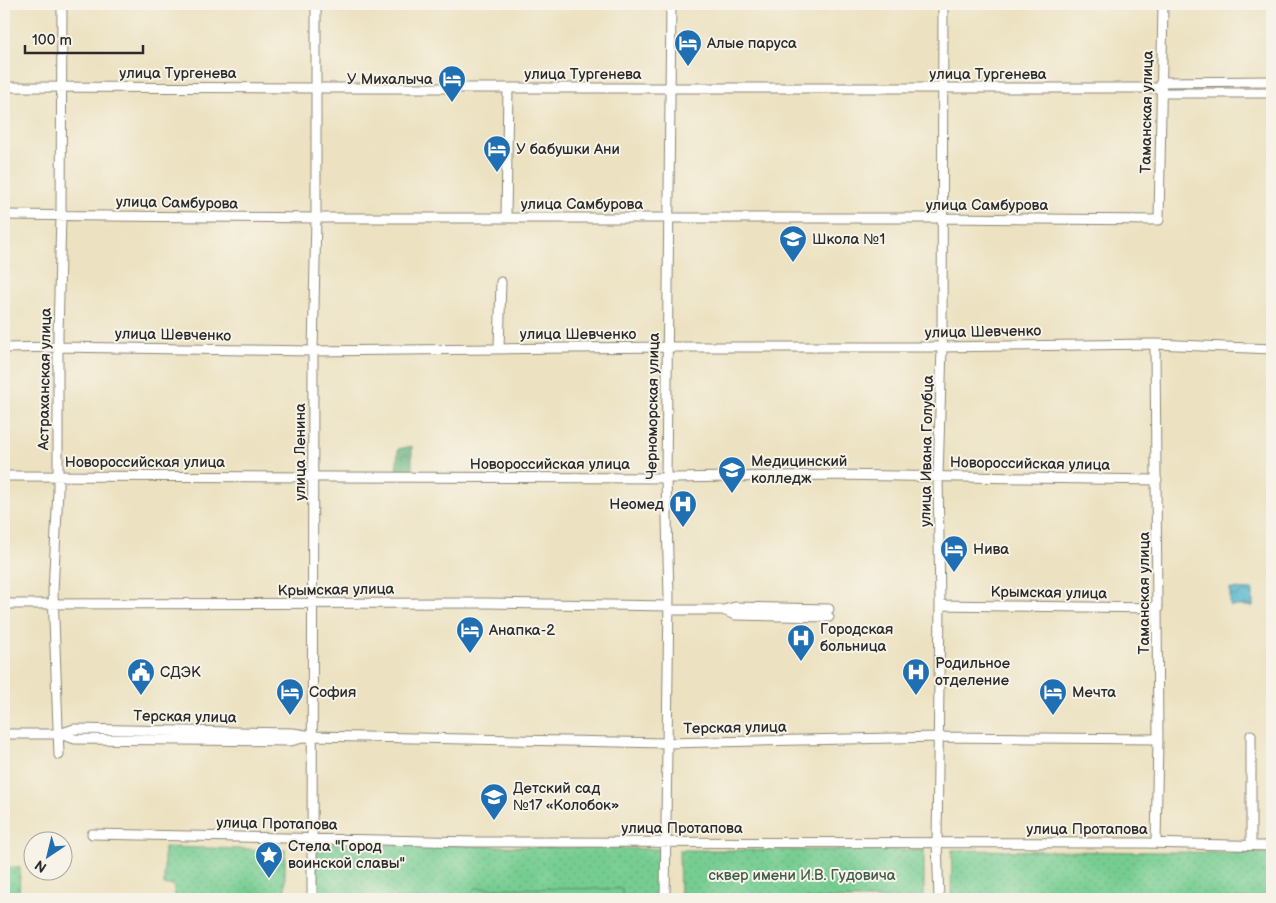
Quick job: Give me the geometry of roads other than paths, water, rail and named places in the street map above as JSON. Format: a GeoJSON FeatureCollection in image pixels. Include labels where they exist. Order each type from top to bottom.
{"type":"FeatureCollection","features":[{"type":"Feature","properties":{"kind":"street","name":"Астраханская улица"},"geometry":{"type":"LineString","coordinates":[[59,755],[54,604],[62,215],[62,4]]}},
{"type":"Feature","properties":{"kind":"street","name":"улица Ленина"},"geometry":{"type":"LineString","coordinates":[[312,899],[316,4]]}},
{"type":"Feature","properties":{"kind":"street","name":"Черноморская улица"},"geometry":{"type":"LineString","coordinates":[[665,899],[669,608],[666,478],[671,4]]}},
{"type":"Feature","properties":{"kind":"street","name":"улица Ивана Голубца"},"geometry":{"type":"LineString","coordinates":[[939,899],[940,605],[938,476],[942,347],[942,4]]}},
{"type":"Feature","properties":{"kind":"street","name":"Таманская улица"},"geometry":{"type":"LineString","coordinates":[[1159,220],[1163,4]]}},
{"type":"Feature","properties":{"kind":"street","name":"улица Тургенева"},"geometry":{"type":"LineString","coordinates":[[1161,88],[1272,81]]}},
{"type":"Feature","properties":{"kind":"street","name":"улица Тургенева"},"geometry":{"type":"LineString","coordinates":[[4,87],[1161,88],[1272,93]]}},
{"type":"Feature","properties":{"kind":"street"},"geometry":{"type":"LineString","coordinates":[[506,218],[508,88]]}},
{"type":"Feature","properties":{"kind":"street","name":"улица Самбурова"},"geometry":{"type":"LineString","coordinates":[[4,215],[316,218],[1159,220]]}},
{"type":"Feature","properties":{"kind":"street"},"geometry":{"type":"LineString","coordinates":[[499,348],[501,282]]}},
{"type":"Feature","properties":{"kind":"street","name":"Таманская улица"},"geometry":{"type":"LineString","coordinates":[[1155,344],[1158,608],[1156,843]]}},
{"type":"Feature","properties":{"kind":"street","name":"улица Шевченко"},"geometry":{"type":"LineString","coordinates":[[4,348],[58,347],[313,351],[1155,344],[1272,349]]}},
{"type":"Feature","properties":{"kind":"street","name":"Новороссийская улица"},"geometry":{"type":"LineString","coordinates":[[4,476],[666,478],[938,476],[1157,480]]}},
{"type":"Feature","properties":{"kind":"street","name":"Крымская улица"},"geometry":{"type":"LineString","coordinates":[[4,604],[487,603],[723,610],[735,615],[829,613]]}},
{"type":"Feature","properties":{"kind":"street","name":"Крымская улица"},"geometry":{"type":"LineString","coordinates":[[940,605],[1158,608]]}},
{"type":"Feature","properties":{"kind":"street","name":"Терская улица"},"geometry":{"type":"LineString","coordinates":[[4,734],[59,734],[75,739],[291,741],[312,736],[667,743],[940,737],[1158,739]]}},
{"type":"Feature","properties":{"kind":"street"},"geometry":{"type":"LineString","coordinates":[[1251,736],[1251,845]]}},
{"type":"Feature","properties":{"kind":"street","name":"улица Протапова"},"geometry":{"type":"LineString","coordinates":[[92,834],[475,842],[1156,843],[1272,846]]}},
{"type":"Feature","properties":{"kind":"water"},"geometry":{"type":"Polygon","coordinates":[[[1230,589],[1253,590],[1253,606],[1230,606],[1230,589]]]}},
{"type":"Feature","properties":{"kind":"place","name":"Алые паруса"},"geometry":{"type":"Point","coordinates":[688,67]}},
{"type":"Feature","properties":{"kind":"place","name":"У Михалыча"},"geometry":{"type":"Point","coordinates":[452,103]}},
{"type":"Feature","properties":{"kind":"place","name":"У бабушки Ани"},"geometry":{"type":"Point","coordinates":[497,173]}},
{"type":"Feature","properties":{"kind":"place","name":"Школа №1"},"geometry":{"type":"Point","coordinates":[793,263]}},
{"type":"Feature","properties":{"kind":"place","name":"Медицинский колледж"},"geometry":{"type":"Point","coordinates":[732,494]}},
{"type":"Feature","properties":{"kind":"place","name":"Неомед"},"geometry":{"type":"Point","coordinates":[683,528]}},
{"type":"Feature","properties":{"kind":"place","name":"Нива"},"geometry":{"type":"Point","coordinates":[954,573]}},
{"type":"Feature","properties":{"kind":"place","name":"Анапка-2"},"geometry":{"type":"Point","coordinates":[470,654]}},
{"type":"Feature","properties":{"kind":"place","name":"Городская больница"},"geometry":{"type":"Point","coordinates":[801,662]}},
{"type":"Feature","properties":{"kind":"place","name":"СДЭК"},"geometry":{"type":"Point","coordinates":[141,696]}},
{"type":"Feature","properties":{"kind":"place","name":"Родильное отделение"},"geometry":{"type":"Point","coordinates":[916,696]}},
{"type":"Feature","properties":{"kind":"place","name":"София"},"geometry":{"type":"Point","coordinates":[290,716]}},
{"type":"Feature","properties":{"kind":"place","name":"Мечта"},"geometry":{"type":"Point","coordinates":[1053,716]}},
{"type":"Feature","properties":{"kind":"place","name":"Детский сад №17 «Колобок»"},"geometry":{"type":"Point","coordinates":[494,821]}},
{"type":"Feature","properties":{"kind":"place","name":"Стела \"Город воинской славы\""},"geometry":{"type":"Point","coordinates":[269,879]}},
{"type":"Feature","properties":{"kind":"park label","name":"сквер имени И.В. Гудовича"},"geometry":{"type":"Point","coordinates":[802,875]}}]}
